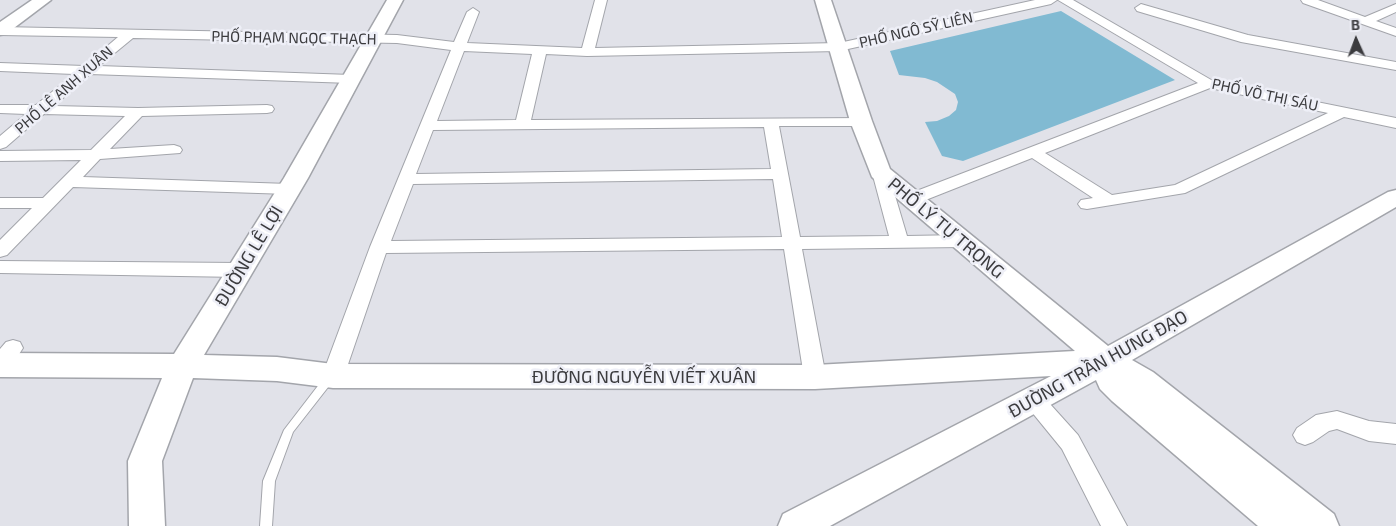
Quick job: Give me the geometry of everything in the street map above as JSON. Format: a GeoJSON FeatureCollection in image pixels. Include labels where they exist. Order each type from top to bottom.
{"type":"FeatureCollection","features":[{"type":"Feature","properties":{"kind":"street"},"geometry":{"type":"LineString","coordinates":[[0,30],[43,0]]}},
{"type":"Feature","properties":{"kind":"street","name":"ĐƯỜNG LÊ LỢI"},"geometry":{"type":"LineString","coordinates":[[147,526],[146,461],[182,366],[289,189],[395,0]]}},
{"type":"Feature","properties":{"kind":"street"},"geometry":{"type":"LineString","coordinates":[[588,52],[601,0]]}},
{"type":"Feature","properties":{"kind":"street","name":"PHỐ LÝ TỰ TRỌNG"},"geometry":{"type":"LineString","coordinates":[[823,0],[861,121],[880,172],[1106,361],[1142,381],[1322,526]]}},
{"type":"Feature","properties":{"kind":"street","name":"PHỐ NGÔ SỸ LIÊN"},"geometry":{"type":"LineString","coordinates":[[588,52],[839,48],[1051,0]]}},
{"type":"Feature","properties":{"kind":"street","name":"PHỐ VÕ THỊ SÁU"},"geometry":{"type":"LineString","coordinates":[[1064,0],[1210,84],[1396,123]]}},
{"type":"Feature","properties":{"kind":"street"},"geometry":{"type":"LineString","coordinates":[[1307,0],[1396,32]]}},
{"type":"Feature","properties":{"kind":"street"},"geometry":{"type":"LineString","coordinates":[[1141,8],[1246,40],[1396,66]]}},
{"type":"Feature","properties":{"kind":"street"},"geometry":{"type":"LineString","coordinates":[[1366,21],[1396,8]]}},
{"type":"Feature","properties":{"kind":"street"},"geometry":{"type":"LineString","coordinates":[[333,376],[379,247],[473,12]]}},
{"type":"Feature","properties":{"kind":"street","name":"PHỐ PHẠM NGỌC THẠCH"},"geometry":{"type":"LineString","coordinates":[[0,30],[128,35],[397,39],[459,47],[588,52]]}},
{"type":"Feature","properties":{"kind":"street","name":"PHỐ LÊ ANH XUÂN"},"geometry":{"type":"LineString","coordinates":[[0,144],[128,35]]}},
{"type":"Feature","properties":{"kind":"street"},"geometry":{"type":"LineString","coordinates":[[522,125],[540,50]]}},
{"type":"Feature","properties":{"kind":"street"},"geometry":{"type":"LineString","coordinates":[[0,68],[351,79]]}},
{"type":"Feature","properties":{"kind":"street"},"geometry":{"type":"LineString","coordinates":[[912,199],[1210,84]]}},
{"type":"Feature","properties":{"kind":"street"},"geometry":{"type":"LineString","coordinates":[[0,110],[138,112],[267,109]]}},
{"type":"Feature","properties":{"kind":"street"},"geometry":{"type":"LineString","coordinates":[[0,251],[138,112]]}},
{"type":"Feature","properties":{"kind":"street"},"geometry":{"type":"LineString","coordinates":[[1087,204],[1179,189],[1342,112]]}},
{"type":"Feature","properties":{"kind":"street"},"geometry":{"type":"LineString","coordinates":[[427,126],[861,121]]}},
{"type":"Feature","properties":{"kind":"street"},"geometry":{"type":"LineString","coordinates":[[771,122],[814,377]]}},
{"type":"Feature","properties":{"kind":"street"},"geometry":{"type":"LineString","coordinates":[[0,156],[95,155],[174,150]]}},
{"type":"Feature","properties":{"kind":"street"},"geometry":{"type":"LineString","coordinates":[[1033,152],[1109,200]]}},
{"type":"Feature","properties":{"kind":"street"},"geometry":{"type":"LineString","coordinates":[[880,172],[900,242]]}},
{"type":"Feature","properties":{"kind":"street"},"geometry":{"type":"LineString","coordinates":[[406,178],[780,174]]}},
{"type":"Feature","properties":{"kind":"street"},"geometry":{"type":"LineString","coordinates":[[68,182],[289,189]]}},
{"type":"Feature","properties":{"kind":"street","name":"ĐƯỜNG TRẦN HƯNG ĐẠO"},"geometry":{"type":"LineString","coordinates":[[796,526],[1106,361],[1396,197]]}},
{"type":"Feature","properties":{"kind":"street"},"geometry":{"type":"LineString","coordinates":[[0,203],[47,203]]}},
{"type":"Feature","properties":{"kind":"street"},"geometry":{"type":"LineString","coordinates":[[379,247],[963,241]]}},
{"type":"Feature","properties":{"kind":"street"},"geometry":{"type":"LineString","coordinates":[[0,267],[240,270]]}},
{"type":"Feature","properties":{"kind":"street","name":"ĐƯỜNG NGUYỄN VIẾT XUÂN"},"geometry":{"type":"LineString","coordinates":[[4,354],[182,366],[277,369],[333,376],[814,377],[1106,361]]}},
{"type":"Feature","properties":{"kind":"street"},"geometry":{"type":"LineString","coordinates":[[1106,361],[1106,370],[1111,380],[1123,392],[1284,526]]}},
{"type":"Feature","properties":{"kind":"street"},"geometry":{"type":"LineString","coordinates":[[1033,400],[1070,442],[1114,526]]}},
{"type":"Feature","properties":{"kind":"street"},"geometry":{"type":"LineString","coordinates":[[1305,435],[1324,422],[1337,420],[1369,430],[1396,434]]}},
{"type":"Feature","properties":{"kind":"lane"},"geometry":{"type":"LineString","coordinates":[[266,526],[269,481],[290,430],[333,376]]}},
{"type":"Feature","properties":{"kind":"water"},"geometry":{"type":"Polygon","coordinates":[[[1061,11],[1175,80],[963,161],[942,156],[925,122],[937,121],[949,116],[956,110],[958,102],[955,94],[937,82],[925,78],[899,75],[890,51],[1061,11]]]}}]}
